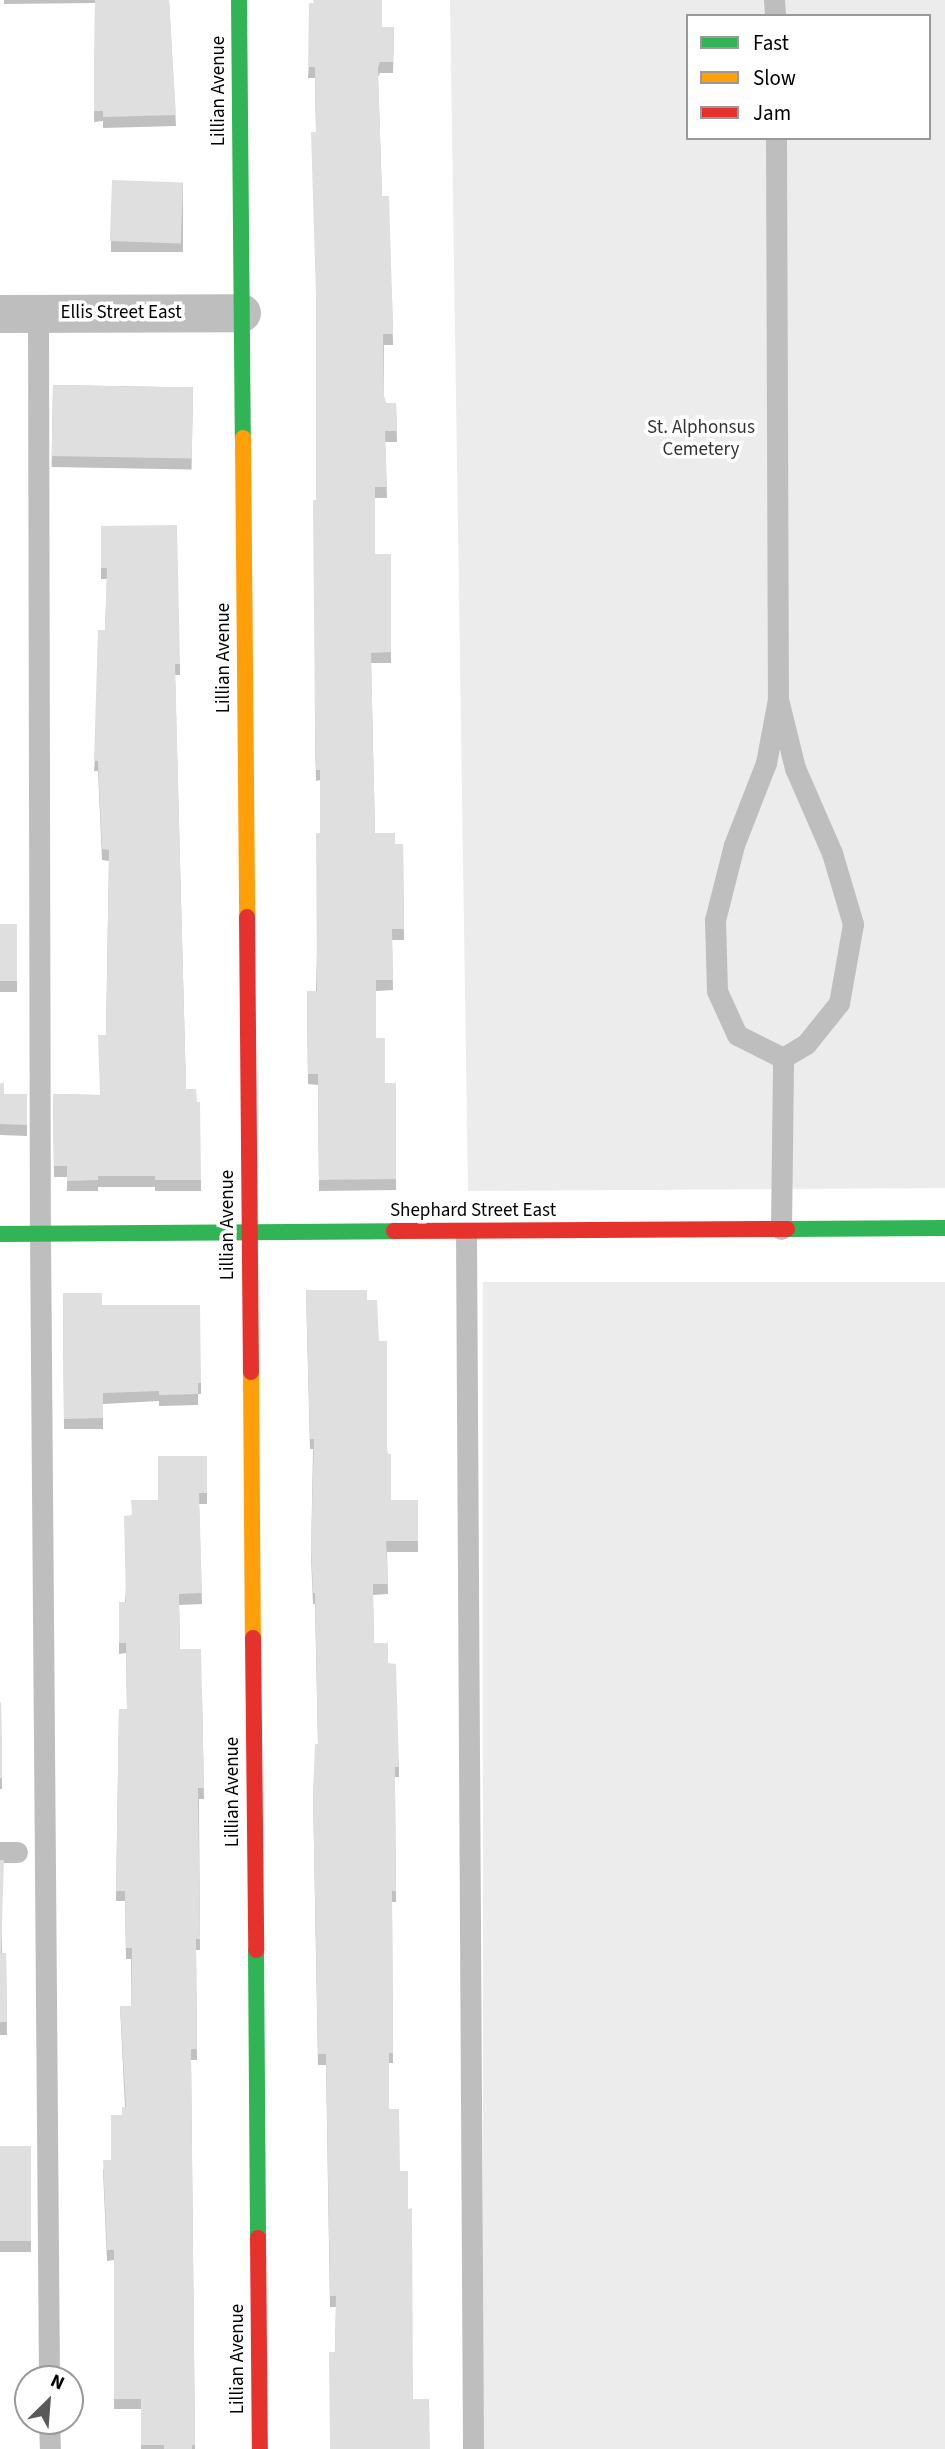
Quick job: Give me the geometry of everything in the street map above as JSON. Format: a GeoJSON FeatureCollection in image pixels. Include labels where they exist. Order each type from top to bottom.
{"type":"FeatureCollection","features":[{"type":"Feature","properties":{"kind":"street","name":"Lillian Avenue"},"geometry":{"type":"LineString","coordinates":[[239,0],[260,2449]]}},
{"type":"Feature","properties":{"kind":"street","name":"Ellis Street East"},"geometry":{"type":"LineString","coordinates":[[0,314],[242,313]]}},
{"type":"Feature","properties":{"kind":"street","name":"Shephard Street East"},"geometry":{"type":"LineString","coordinates":[[0,1234],[945,1228]]}},
{"type":"Feature","properties":{"kind":"lane"},"geometry":{"type":"LineString","coordinates":[[776,140],[778,699],[766,763],[734,845],[715,920],[717,991],[737,1035],[782,1058]]}},
{"type":"Feature","properties":{"kind":"lane"},"geometry":{"type":"LineString","coordinates":[[38,313],[40,1234],[49,2365]]}},
{"type":"Feature","properties":{"kind":"lane"},"geometry":{"type":"LineString","coordinates":[[778,699],[795,768],[832,853],[853,924],[839,1003],[806,1044],[782,1058]]}},
{"type":"Feature","properties":{"kind":"lane"},"geometry":{"type":"LineString","coordinates":[[781,1229],[782,1058]]}},
{"type":"Feature","properties":{"kind":"lane"},"geometry":{"type":"LineString","coordinates":[[467,1233],[473,2449]]}},
{"type":"Feature","properties":{"kind":"green space","name":"St. Alphonsus Cemetery"},"geometry":{"type":"Polygon","coordinates":[[[450,0],[945,0],[945,1188],[468,1191],[450,0]]]}},
{"type":"Feature","properties":{"kind":"green space"},"geometry":{"type":"Polygon","coordinates":[[[483,1282],[945,1282],[945,2449],[483,2449],[483,1282]]]}},
{"type":"Feature","properties":{"kind":"building"},"geometry":{"type":"Polygon","coordinates":[[[95,0],[169,0],[176,115],[103,117],[103,111],[94,111],[95,0]]]}},
{"type":"Feature","properties":{"kind":"building"},"geometry":{"type":"Polygon","coordinates":[[[313,0],[382,0],[382,27],[394,27],[393,62],[380,62],[378,67],[382,196],[389,196],[393,334],[383,334],[384,397],[386,403],[396,403],[397,431],[385,431],[387,487],[375,487],[375,554],[391,554],[391,652],[371,653],[375,833],[395,833],[395,844],[403,844],[404,929],[392,929],[393,980],[376,980],[376,1038],[385,1038],[385,1083],[396,1083],[396,1179],[319,1180],[318,1074],[308,1074],[307,991],[317,991],[316,833],[320,833],[320,770],[316,770],[315,727],[313,500],[316,500],[316,297],[311,132],[316,132],[315,67],[308,67],[309,3],[314,3],[313,0]]]}},
{"type":"Feature","properties":{"kind":"building"},"geometry":{"type":"Polygon","coordinates":[[[112,180],[183,182],[181,243],[110,241],[112,180]]]}},
{"type":"Feature","properties":{"kind":"building"},"geometry":{"type":"Polygon","coordinates":[[[53,385],[193,387],[192,458],[52,456],[53,385]]]}},
{"type":"Feature","properties":{"kind":"building"},"geometry":{"type":"Polygon","coordinates":[[[177,525],[180,664],[175,664],[186,1089],[196,1089],[197,1102],[200,1102],[201,1180],[155,1180],[155,1176],[98,1176],[98,1180],[67,1181],[67,1166],[54,1166],[53,1094],[100,1095],[98,1035],[106,1035],[109,850],[102,849],[98,761],[94,761],[98,630],[105,630],[107,568],[101,568],[101,526],[177,525]]]}},
{"type":"Feature","properties":{"kind":"building"},"geometry":{"type":"Polygon","coordinates":[[[0,924],[17,924],[17,981],[0,981],[0,924]]]}},
{"type":"Feature","properties":{"kind":"building"},"geometry":{"type":"Polygon","coordinates":[[[0,1083],[4,1083],[4,1094],[27,1094],[27,1125],[0,1124],[0,1083]]]}},
{"type":"Feature","properties":{"kind":"building"},"geometry":{"type":"Polygon","coordinates":[[[306,1290],[367,1290],[367,1300],[377,1300],[379,1341],[387,1341],[387,1454],[391,1454],[391,1500],[418,1500],[418,1541],[386,1541],[388,1584],[373,1584],[374,1643],[388,1643],[388,1663],[396,1664],[399,1767],[395,1767],[396,1891],[392,1891],[393,2053],[389,2053],[389,2109],[399,2109],[400,2171],[408,2171],[408,2209],[412,2208],[413,2399],[429,2399],[430,2449],[330,2449],[329,2352],[335,2352],[336,2296],[330,2296],[326,2054],[318,2054],[313,1792],[315,1744],[318,1744],[315,1593],[311,1547],[314,1439],[310,1439],[306,1290]]]}},
{"type":"Feature","properties":{"kind":"building"},"geometry":{"type":"Polygon","coordinates":[[[63,1293],[102,1293],[102,1305],[200,1305],[201,1383],[198,1383],[198,1394],[159,1395],[159,1391],[103,1393],[103,1418],[64,1419],[63,1293]]]}},
{"type":"Feature","properties":{"kind":"building"},"geometry":{"type":"Polygon","coordinates":[[[158,1456],[207,1456],[207,1493],[199,1493],[202,1593],[179,1594],[180,1649],[201,1649],[204,1788],[198,1788],[200,1939],[196,1939],[197,2049],[191,2049],[195,2445],[192,2445],[192,2449],[164,2449],[164,2445],[141,2445],[141,2399],[114,2399],[114,2250],[107,2250],[103,2160],[111,2160],[111,2115],[122,2115],[122,2107],[126,2107],[120,2006],[131,2006],[132,1948],[126,1948],[125,1891],[116,1891],[119,1709],[127,1709],[126,1643],[119,1643],[119,1602],[126,1602],[124,1516],[132,1515],[131,1500],[158,1500],[158,1456]]]}},
{"type":"Feature","properties":{"kind":"building"},"geometry":{"type":"Polygon","coordinates":[[[1,1702],[2,1778],[0,1778],[1,1702]]]}},
{"type":"Feature","properties":{"kind":"building"},"geometry":{"type":"Polygon","coordinates":[[[0,1860],[4,1860],[1,1953],[6,1953],[7,2022],[0,2022],[0,1860]]]}},
{"type":"Feature","properties":{"kind":"building"},"geometry":{"type":"Polygon","coordinates":[[[0,2146],[31,2146],[31,2241],[0,2241],[0,2146]]]}},
{"type":"Feature","properties":{"kind":"traffic: fast"},"geometry":{"type":"LineString","coordinates":[[239,0],[243,438]]}},
{"type":"Feature","properties":{"kind":"traffic: fast"},"geometry":{"type":"LineString","coordinates":[[787,1229],[945,1228]]}},
{"type":"Feature","properties":{"kind":"traffic: fast"},"geometry":{"type":"LineString","coordinates":[[0,1234],[394,1231]]}},
{"type":"Feature","properties":{"kind":"traffic: fast"},"geometry":{"type":"LineString","coordinates":[[256,1950],[258,2238]]}},
{"type":"Feature","properties":{"kind":"traffic: slow"},"geometry":{"type":"LineString","coordinates":[[243,438],[247,917]]}},
{"type":"Feature","properties":{"kind":"traffic: slow"},"geometry":{"type":"LineString","coordinates":[[251,1372],[253,1638]]}},
{"type":"Feature","properties":{"kind":"traffic: jam"},"geometry":{"type":"LineString","coordinates":[[247,917],[251,1372]]}},
{"type":"Feature","properties":{"kind":"traffic: jam"},"geometry":{"type":"LineString","coordinates":[[394,1231],[787,1229]]}},
{"type":"Feature","properties":{"kind":"traffic: jam"},"geometry":{"type":"LineString","coordinates":[[253,1638],[256,1950]]}},
{"type":"Feature","properties":{"kind":"traffic: jam"},"geometry":{"type":"LineString","coordinates":[[258,2238],[260,2449]]}}]}
